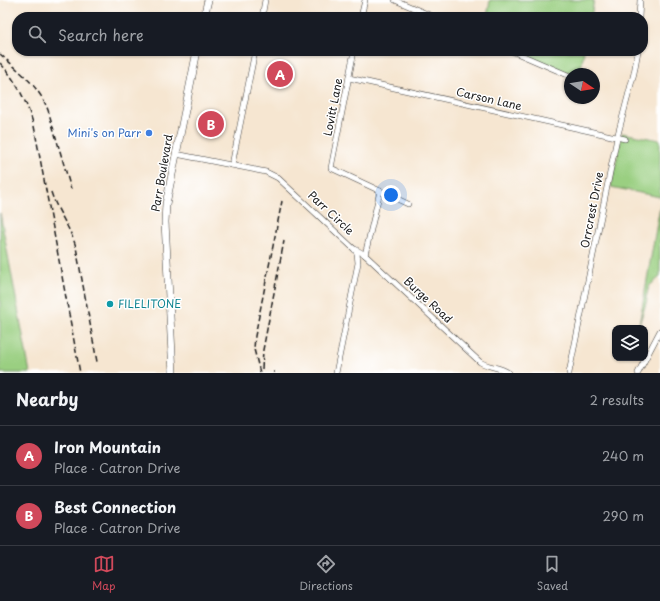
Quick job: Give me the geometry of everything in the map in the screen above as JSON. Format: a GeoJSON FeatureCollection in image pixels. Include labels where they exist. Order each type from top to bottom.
{"type":"FeatureCollection","features":[{"type":"Feature","properties":{"kind":"main road"},"geometry":{"type":"LineString","coordinates":[[205,12],[208,0]]}},
{"type":"Feature","properties":{"kind":"main road","name":"Parr Boulevard"},"geometry":{"type":"LineString","coordinates":[[172,373],[165,222],[166,204],[196,56]]}},
{"type":"Feature","properties":{"kind":"street"},"geometry":{"type":"LineString","coordinates":[[263,12],[265,0]]}},
{"type":"Feature","properties":{"kind":"street"},"geometry":{"type":"LineString","coordinates":[[362,12],[365,0]]}},
{"type":"Feature","properties":{"kind":"street"},"geometry":{"type":"LineString","coordinates":[[395,0],[423,12]]}},
{"type":"Feature","properties":{"kind":"street"},"geometry":{"type":"LineString","coordinates":[[639,12],[640,0]]}},
{"type":"Feature","properties":{"kind":"street"},"geometry":{"type":"LineString","coordinates":[[232,165],[254,56]]}},
{"type":"Feature","properties":{"kind":"street","name":"Lovitt Lane"},"geometry":{"type":"LineString","coordinates":[[353,56],[331,168],[380,191]]}},
{"type":"Feature","properties":{"kind":"street"},"geometry":{"type":"LineString","coordinates":[[524,56],[564,73]]}},
{"type":"Feature","properties":{"kind":"street","name":"Orrcrest Drive"},"geometry":{"type":"LineString","coordinates":[[569,373],[617,138],[637,56]]}},
{"type":"Feature","properties":{"kind":"street","name":"Carson Lane"},"geometry":{"type":"LineString","coordinates":[[349,78],[625,139]]}},
{"type":"Feature","properties":{"kind":"street","name":"Parr Circle"},"geometry":{"type":"LineString","coordinates":[[176,154],[266,172],[278,178],[354,249],[357,254],[358,263],[336,373]]}},
{"type":"Feature","properties":{"kind":"street"},"geometry":{"type":"LineString","coordinates":[[365,255],[380,191],[408,204]]}},
{"type":"Feature","properties":{"kind":"street","name":"Burge Road"},"geometry":{"type":"LineString","coordinates":[[354,249],[365,255],[480,362],[488,366],[501,368],[509,373]]}},
{"type":"Feature","properties":{"kind":"street"},"geometry":{"type":"LineString","coordinates":[[638,373],[660,331]]}},
{"type":"Feature","properties":{"kind":"green space"},"geometry":{"type":"Polygon","coordinates":[[[490,0],[594,0],[592,12],[488,12],[490,0]]]}},
{"type":"Feature","properties":{"kind":"green space"},"geometry":{"type":"Polygon","coordinates":[[[525,56],[583,56],[581,68],[564,68],[564,72],[525,56]]]}},
{"type":"Feature","properties":{"kind":"green space"},"geometry":{"type":"Polygon","coordinates":[[[622,133],[660,140],[660,197],[611,187],[622,133]]]}},
{"type":"Feature","properties":{"kind":"green space"},"geometry":{"type":"Polygon","coordinates":[[[660,206],[660,277],[649,286],[646,298],[647,300],[639,325],[660,206]]]}},
{"type":"Feature","properties":{"kind":"green space"},"geometry":{"type":"Polygon","coordinates":[[[0,213],[30,373],[0,373],[0,213]]]}},
{"type":"Feature","properties":{"kind":"railway"},"geometry":{"type":"LineString","coordinates":[[0,54],[28,79],[44,101],[71,189]]}},
{"type":"Feature","properties":{"kind":"railway"},"geometry":{"type":"LineString","coordinates":[[0,63],[12,77],[21,93],[34,126],[80,373]]}},
{"type":"Feature","properties":{"kind":"railway"},"geometry":{"type":"LineString","coordinates":[[51,192],[76,247],[97,362]]}},
{"type":"Feature","properties":{"kind":"railway"},"geometry":{"type":"LineString","coordinates":[[260,373],[254,349],[255,336],[282,201]]}},
{"type":"Feature","properties":{"kind":"railway"},"geometry":{"type":"LineString","coordinates":[[262,369],[263,350],[284,241]]}},
{"type":"Feature","properties":{"kind":"place","name":"Iron Mountain"},"geometry":{"type":"Point","coordinates":[280,74]}},
{"type":"Feature","properties":{"kind":"place","name":"Best Connection"},"geometry":{"type":"Point","coordinates":[211,124]}},
{"type":"Feature","properties":{"kind":"place","name":"Mini's on Parr"},"geometry":{"type":"Point","coordinates":[149,133]}},
{"type":"Feature","properties":{"kind":"place","name":"FILELITONE"},"geometry":{"type":"Point","coordinates":[110,304]}}]}
